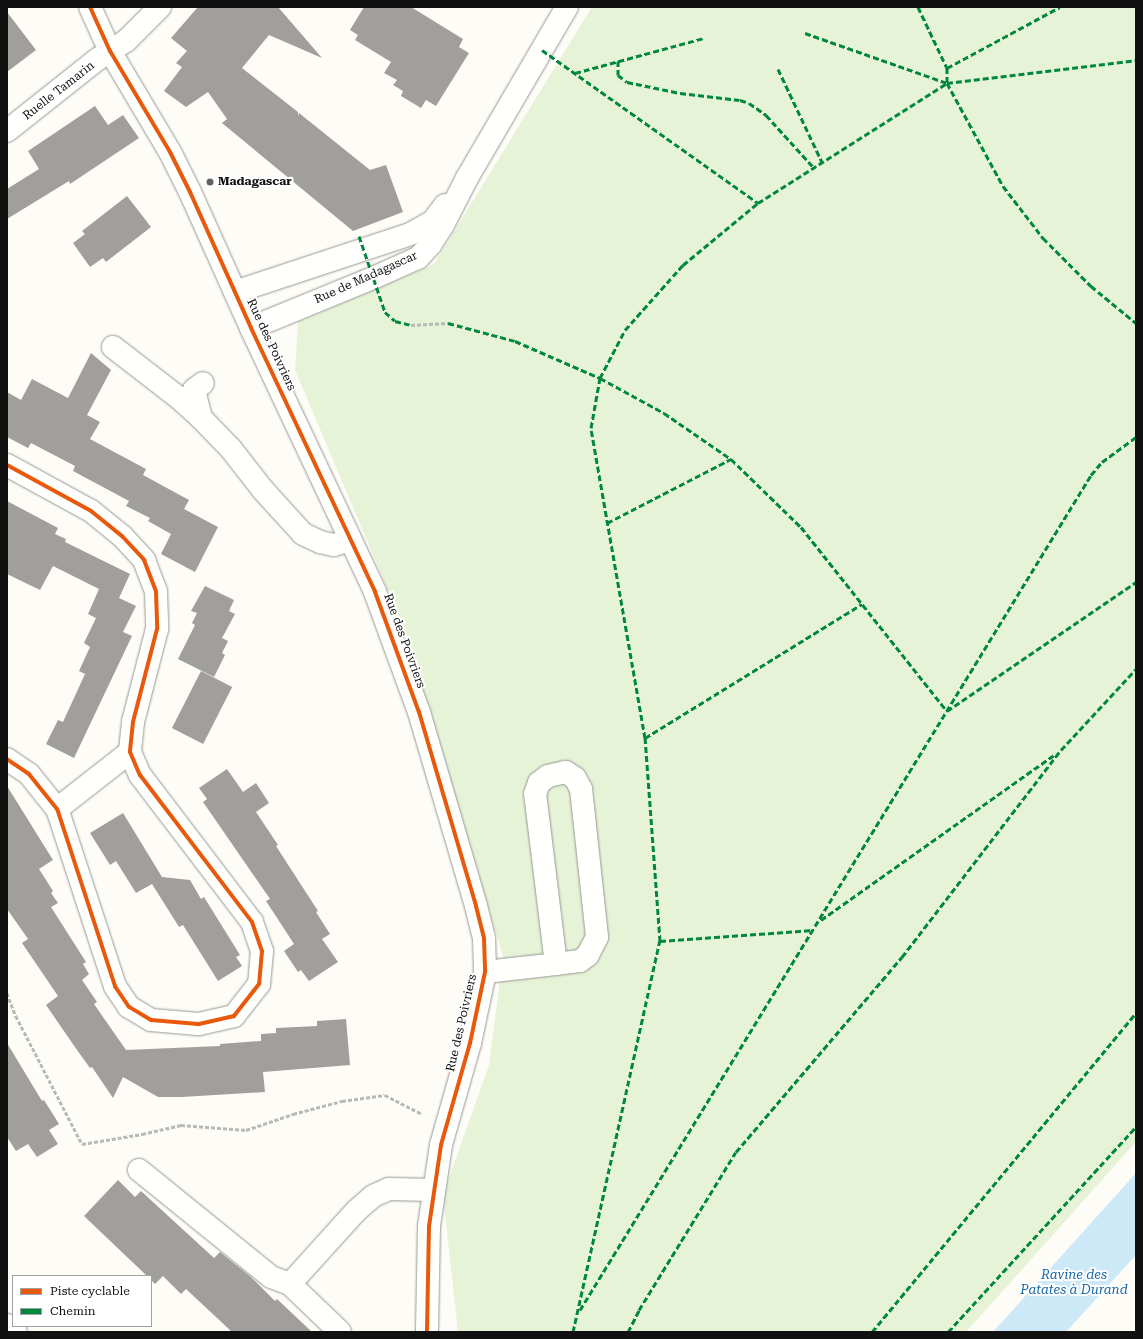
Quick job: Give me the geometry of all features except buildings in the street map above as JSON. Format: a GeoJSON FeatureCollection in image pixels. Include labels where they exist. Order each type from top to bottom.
{"type":"FeatureCollection","features":[{"type":"Feature","properties":{"kind":"street","name":"Rue des Poivriers"},"geometry":{"type":"LineString","coordinates":[[90,7],[110,51],[170,152],[190,192],[251,328],[378,598],[419,712],[476,906],[484,940],[485,972],[470,1043],[441,1145],[429,1226],[427,1332]]}},
{"type":"Feature","properties":{"kind":"street","name":"Ruelle Tamarin"},"geometry":{"type":"LineString","coordinates":[[7,131],[110,51],[126,41],[151,19],[160,7]]}},
{"type":"Feature","properties":{"kind":"street","name":"Rue de Madagascar"},"geometry":{"type":"LineString","coordinates":[[251,328],[418,258],[430,245],[443,225],[466,178],[567,7]]}},
{"type":"Feature","properties":{"kind":"street","name":"Rue de Madagascar"},"geometry":{"type":"LineString","coordinates":[[235,292],[410,234],[433,221],[466,178]]}},
{"type":"Feature","properties":{"kind":"street"},"geometry":{"type":"LineString","coordinates":[[113,346],[179,398],[201,418],[231,449],[263,490],[303,534],[320,542],[334,545],[350,540]]}},
{"type":"Feature","properties":{"kind":"street"},"geometry":{"type":"LineString","coordinates":[[201,418],[194,390],[203,383]]}},
{"type":"Feature","properties":{"kind":"street"},"geometry":{"type":"LineString","coordinates":[[7,465],[91,511],[122,536],[144,560],[156,592],[157,629],[133,722],[130,752],[140,775],[252,922],[262,951],[259,984],[234,1016],[198,1024],[159,1021],[151,1020],[129,1007],[115,986],[57,809],[29,774],[7,759]]}},
{"type":"Feature","properties":{"kind":"street"},"geometry":{"type":"LineString","coordinates":[[57,809],[130,752]]}},
{"type":"Feature","properties":{"kind":"street"},"geometry":{"type":"LineString","coordinates":[[485,972],[556,964],[580,961],[588,955],[597,937],[581,789],[575,778],[566,772],[548,776],[539,783],[535,794],[556,964]]}},
{"type":"Feature","properties":{"kind":"street"},"geometry":{"type":"LineString","coordinates":[[139,1170],[271,1277],[290,1284],[340,1332]]}},
{"type":"Feature","properties":{"kind":"street"},"geometry":{"type":"LineString","coordinates":[[290,1284],[356,1211],[373,1196],[389,1189],[434,1190]]}},
{"type":"Feature","properties":{"kind":"street"},"geometry":{"type":"LineString","coordinates":[[7,1325],[16,1332]]}},
{"type":"Feature","properties":{"kind":"path"},"geometry":{"type":"LineString","coordinates":[[411,325],[448,323]]}},
{"type":"Feature","properties":{"kind":"path"},"geometry":{"type":"LineString","coordinates":[[7,993],[16,1016],[82,1144],[142,1134],[181,1125],[246,1130],[293,1114],[342,1101],[385,1096],[446,1126]]}},
{"type":"Feature","properties":{"kind":"green space"},"geometry":{"type":"Polygon","coordinates":[[[592,7],[1136,7],[1136,1142],[966,1332],[458,1332],[443,1195],[489,1065],[503,956],[402,623],[295,370],[298,322],[434,264],[592,7]]]}},
{"type":"Feature","properties":{"kind":"water","name":"Ravine des Patates à Durand"},"geometry":{"type":"Polygon","coordinates":[[[1136,1173],[1136,1255],[1066,1332],[993,1332],[1136,1173]]]}},
{"type":"Feature","properties":{"kind":"marked path"},"geometry":{"type":"LineString","coordinates":[[918,7],[947,68],[947,83],[1003,186],[1043,238],[1091,286],[1136,323]]}},
{"type":"Feature","properties":{"kind":"marked path"},"geometry":{"type":"LineString","coordinates":[[947,68],[1060,7]]}},
{"type":"Feature","properties":{"kind":"marked path"},"geometry":{"type":"LineString","coordinates":[[805,33],[947,83]]}},
{"type":"Feature","properties":{"kind":"marked path"},"geometry":{"type":"LineString","coordinates":[[575,73],[704,38]]}},
{"type":"Feature","properties":{"kind":"marked path"},"geometry":{"type":"LineString","coordinates":[[542,50],[758,203]]}},
{"type":"Feature","properties":{"kind":"marked path"},"geometry":{"type":"LineString","coordinates":[[573,1332],[660,941],[645,738],[591,428],[600,378],[625,330],[683,265],[758,203],[947,83],[1136,60]]}},
{"type":"Feature","properties":{"kind":"marked path"},"geometry":{"type":"LineString","coordinates":[[618,61],[618,75],[627,82],[680,93],[740,100],[749,103],[766,115],[814,168]]}},
{"type":"Feature","properties":{"kind":"marked path"},"geometry":{"type":"LineString","coordinates":[[778,69],[822,162]]}},
{"type":"Feature","properties":{"kind":"marked path"},"geometry":{"type":"LineString","coordinates":[[359,236],[385,312],[395,321],[411,325]]}},
{"type":"Feature","properties":{"kind":"marked path"},"geometry":{"type":"LineString","coordinates":[[448,323],[515,341],[600,378],[664,413],[731,459],[801,527],[947,711],[1136,582]]}},
{"type":"Feature","properties":{"kind":"marked path"},"geometry":{"type":"LineString","coordinates":[[580,1310],[1091,475],[1102,462],[1136,437]]}},
{"type":"Feature","properties":{"kind":"marked path"},"geometry":{"type":"LineString","coordinates":[[607,523],[731,459]]}},
{"type":"Feature","properties":{"kind":"marked path"},"geometry":{"type":"LineString","coordinates":[[645,738],[862,604]]}},
{"type":"Feature","properties":{"kind":"marked path"},"geometry":{"type":"LineString","coordinates":[[628,1332],[639,1310],[736,1152],[902,957],[1061,750],[1136,669]]}},
{"type":"Feature","properties":{"kind":"marked path"},"geometry":{"type":"LineString","coordinates":[[821,920],[1054,755]]}},
{"type":"Feature","properties":{"kind":"marked path"},"geometry":{"type":"LineString","coordinates":[[660,941],[813,930]]}},
{"type":"Feature","properties":{"kind":"marked path"},"geometry":{"type":"LineString","coordinates":[[872,1332],[1136,1013]]}},
{"type":"Feature","properties":{"kind":"marked path"},"geometry":{"type":"LineString","coordinates":[[948,1332],[1136,1127]]}},
{"type":"Feature","properties":{"kind":"cycle path"},"geometry":{"type":"LineString","coordinates":[[90,7],[110,51],[170,152],[190,192],[251,328],[375,592],[419,712],[476,906],[484,939],[485,972],[470,1043],[441,1145],[429,1226],[427,1332]]}},
{"type":"Feature","properties":{"kind":"cycle path"},"geometry":{"type":"LineString","coordinates":[[7,465],[91,511],[122,536],[144,560],[156,592],[157,629],[133,722],[130,752],[140,775],[252,922],[262,951],[259,984],[234,1016],[198,1024],[151,1020],[129,1007],[115,986],[57,809],[29,774],[7,759]]}},
{"type":"Feature","properties":{"kind":"place","name":"Madagascar"},"geometry":{"type":"Point","coordinates":[210,182]}}]}
